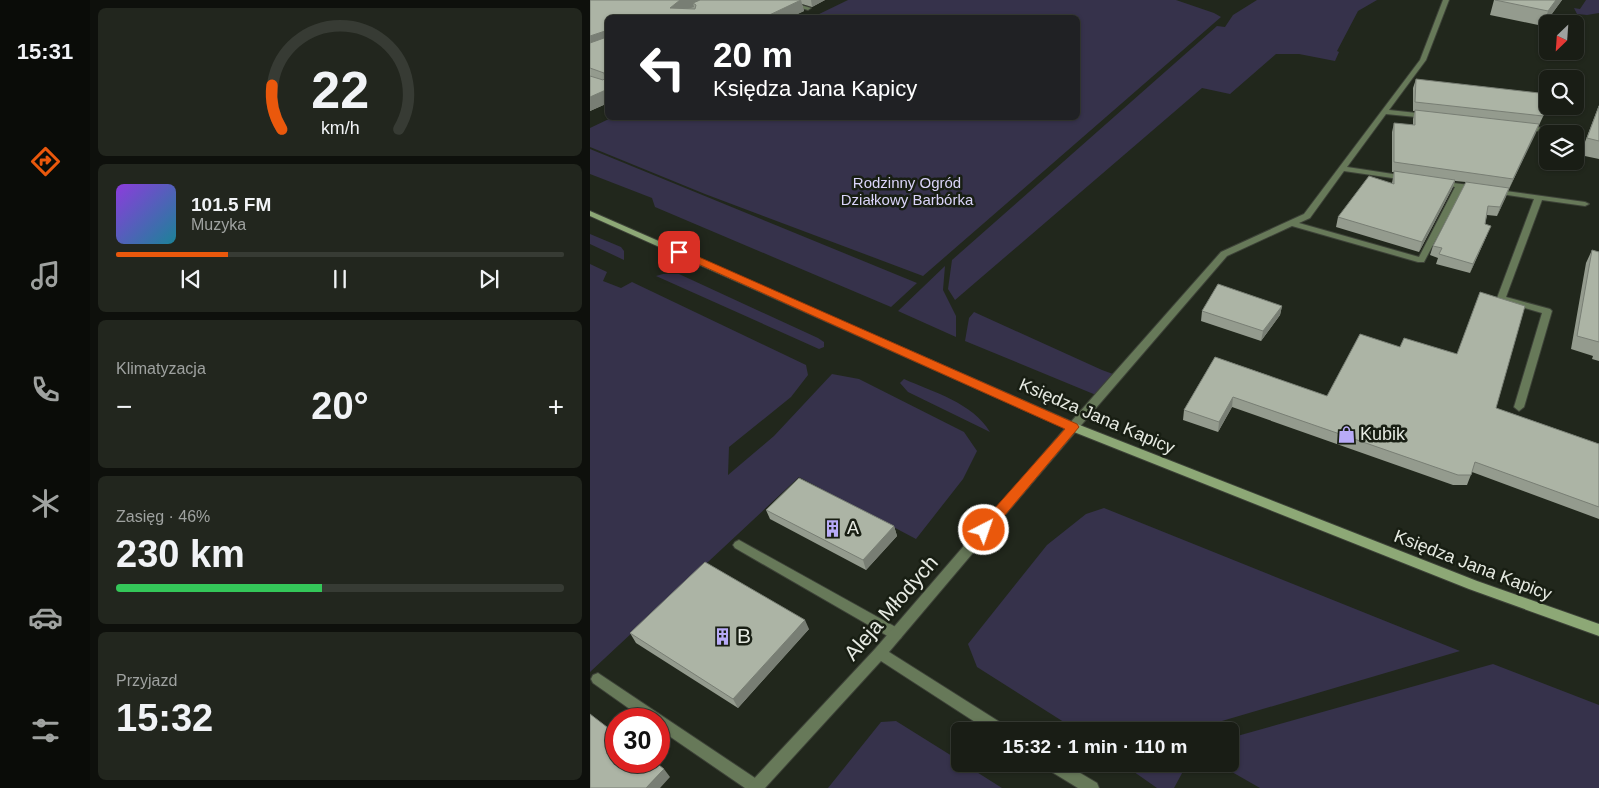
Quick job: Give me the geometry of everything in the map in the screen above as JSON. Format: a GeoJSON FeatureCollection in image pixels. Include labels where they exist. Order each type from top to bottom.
{"type":"FeatureCollection","features":[{"type":"Feature","properties":{"kind":"street"},"geometry":{"type":"LineString","coordinates":[[777,0],[808,8]]}},
{"type":"Feature","properties":{"kind":"street","name":"Aleja Młodych"},"geometry":{"type":"LineString","coordinates":[[755,787],[880,653],[1224,254],[1308,216],[1423,60],[1446,0]]}},
{"type":"Feature","properties":{"kind":"street"},"geometry":{"type":"LineString","coordinates":[[1385,112],[1433,117]]}},
{"type":"Feature","properties":{"kind":"street"},"geometry":{"type":"LineString","coordinates":[[1519,127],[1539,129]]}},
{"type":"Feature","properties":{"kind":"street"},"geometry":{"type":"LineString","coordinates":[[1342,169],[1411,179]]}},
{"type":"Feature","properties":{"kind":"street"},"geometry":{"type":"LineString","coordinates":[[1430,182],[1480,189]]}},
{"type":"Feature","properties":{"kind":"street"},"geometry":{"type":"LineString","coordinates":[[1291,223],[1421,260],[1460,186]]}},
{"type":"Feature","properties":{"kind":"street"},"geometry":{"type":"LineString","coordinates":[[1489,190],[1585,204]]}},
{"type":"Feature","properties":{"kind":"street"},"geometry":{"type":"LineString","coordinates":[[1519,407],[1547,311],[1501,298],[1538,197]]}},
{"type":"Feature","properties":{"kind":"street","name":"Księdza Jana Kapicy"},"geometry":{"type":"LineString","coordinates":[[590,213],[1073,427],[1473,586],[1599,630]]}},
{"type":"Feature","properties":{"kind":"street"},"geometry":{"type":"LineString","coordinates":[[739,545],[896,634]]}},
{"type":"Feature","properties":{"kind":"street"},"geometry":{"type":"LineString","coordinates":[[880,653],[987,722]]}},
{"type":"Feature","properties":{"kind":"street"},"geometry":{"type":"LineString","coordinates":[[598,679],[640,708]]}},
{"type":"Feature","properties":{"kind":"street"},"geometry":{"type":"LineString","coordinates":[[670,729],[755,787]]}},
{"type":"Feature","properties":{"kind":"street"},"geometry":{"type":"LineString","coordinates":[[1065,772],[1092,788]]}},
{"type":"Feature","properties":{"kind":"green space","name":"Rodzinny Ogród Działkowy Barbórka"},"geometry":{"type":"Polygon","coordinates":[[[848,0],[1176,0],[1221,17],[923,276],[705,194],[590,147],[590,128],[607,120],[1080,120],[1080,15],[817,15],[848,0]]]}},
{"type":"Feature","properties":{"kind":"green space"},"geometry":{"type":"Polygon","coordinates":[[[1257,0],[1377,0],[1358,11],[1337,51],[1339,52],[1335,61],[1299,54],[1276,54],[1230,94],[1202,88],[955,300],[948,289],[952,260],[1217,26],[1225,27],[1233,15],[1257,0]]]}},
{"type":"Feature","properties":{"kind":"green space"},"geometry":{"type":"Polygon","coordinates":[[[1586,0],[1599,0],[1599,13],[1577,14],[1574,8],[1580,9],[1586,0]]]}},
{"type":"Feature","properties":{"kind":"green space"},"geometry":{"type":"Polygon","coordinates":[[[590,149],[917,283],[891,307],[655,207],[652,198],[590,174],[590,149]]]}},
{"type":"Feature","properties":{"kind":"green space"},"geometry":{"type":"Polygon","coordinates":[[[590,234],[621,247],[624,251],[624,260],[590,244],[590,234]]]}},
{"type":"Feature","properties":{"kind":"green space"},"geometry":{"type":"Polygon","coordinates":[[[590,264],[607,272],[603,281],[621,288],[632,282],[806,365],[808,375],[791,397],[729,447],[728,475],[774,436],[832,374],[859,379],[964,432],[977,451],[963,479],[916,539],[799,477],[590,672],[590,264]]]}},
{"type":"Feature","properties":{"kind":"green space"},"geometry":{"type":"Polygon","coordinates":[[[945,266],[943,290],[956,316],[956,337],[898,311],[945,266]]]}},
{"type":"Feature","properties":{"kind":"green space"},"geometry":{"type":"Polygon","coordinates":[[[679,274],[818,338],[824,342],[824,347],[819,349],[656,276],[679,274]]]}},
{"type":"Feature","properties":{"kind":"green space"},"geometry":{"type":"Polygon","coordinates":[[[974,312],[1113,374],[1096,395],[965,341],[969,318],[974,312]]]}},
{"type":"Feature","properties":{"kind":"green space"},"geometry":{"type":"Polygon","coordinates":[[[904,379],[952,399],[973,413],[990,432],[908,392],[900,383],[904,379]]]}},
{"type":"Feature","properties":{"kind":"green space"},"geometry":{"type":"Polygon","coordinates":[[[1104,508],[1460,651],[1219,722],[1064,722],[977,667],[968,644],[1047,545],[1086,514],[1104,508]]]}},
{"type":"Feature","properties":{"kind":"green space"},"geometry":{"type":"Polygon","coordinates":[[[1493,664],[1599,705],[1599,788],[1260,788],[1232,772],[1239,772],[1239,735],[1493,664]]]}},
{"type":"Feature","properties":{"kind":"green space"},"geometry":{"type":"Polygon","coordinates":[[[896,721],[951,755],[951,772],[977,772],[1002,788],[828,788],[881,722],[896,721]]]}},
{"type":"Feature","properties":{"kind":"green space"},"geometry":{"type":"Polygon","coordinates":[[[1134,772],[1183,772],[1174,788],[1157,788],[1134,772]]]}},
{"type":"Feature","properties":{"kind":"building"},"geometry":{"type":"Polygon","coordinates":[[[590,0],[680,0],[670,8],[695,9],[696,5],[693,3],[700,0],[801,0],[769,15],[605,15],[605,31],[590,36],[590,0]]]}},
{"type":"Feature","properties":{"kind":"building"},"geometry":{"type":"Polygon","coordinates":[[[1495,0],[1556,0],[1548,11],[1495,0]]]}},
{"type":"Feature","properties":{"kind":"building"},"geometry":{"type":"Polygon","coordinates":[[[605,31],[605,78],[604,73],[590,68],[590,43],[604,38],[605,31]]]}},
{"type":"Feature","properties":{"kind":"building"},"geometry":{"type":"Polygon","coordinates":[[[590,76],[603,80],[605,78],[605,90],[590,97],[590,76]]]}},
{"type":"Feature","properties":{"kind":"building"},"geometry":{"type":"Polygon","coordinates":[[[1416,79],[1539,93],[1539,115],[1544,115],[1543,116],[1415,102],[1416,79]]]}},
{"type":"Feature","properties":{"kind":"building"},"geometry":{"type":"Polygon","coordinates":[[[1599,106],[1599,141],[1587,138],[1599,106]]]}},
{"type":"Feature","properties":{"kind":"building"},"geometry":{"type":"Polygon","coordinates":[[[1415,110],[1539,124],[1513,179],[1394,162],[1394,123],[1415,125],[1415,110]]]}},
{"type":"Feature","properties":{"kind":"building"},"geometry":{"type":"Polygon","coordinates":[[[1394,171],[1455,180],[1422,242],[1338,217],[1369,176],[1394,184],[1394,171]]]}},
{"type":"Feature","properties":{"kind":"building"},"geometry":{"type":"Polygon","coordinates":[[[1466,182],[1509,188],[1500,207],[1488,206],[1485,224],[1491,226],[1473,264],[1439,254],[1442,248],[1433,246],[1466,182]]]}},
{"type":"Feature","properties":{"kind":"building"},"geometry":{"type":"Polygon","coordinates":[[[1592,250],[1599,252],[1599,342],[1577,336],[1592,250]]]}},
{"type":"Feature","properties":{"kind":"building"},"geometry":{"type":"Polygon","coordinates":[[[1218,284],[1282,306],[1263,331],[1202,311],[1218,284]]]}},
{"type":"Feature","properties":{"kind":"building"},"geometry":{"type":"Polygon","coordinates":[[[1480,292],[1525,306],[1496,408],[1599,444],[1599,507],[1475,462],[1471,475],[1458,475],[1233,397],[1219,422],[1184,410],[1215,357],[1327,396],[1360,334],[1400,347],[1404,338],[1457,354],[1480,292]]]}},
{"type":"Feature","properties":{"kind":"building","name":"A"},"geometry":{"type":"Polygon","coordinates":[[[799,478],[894,526],[863,560],[766,510],[799,478]]]}},
{"type":"Feature","properties":{"kind":"building","name":"B"},"geometry":{"type":"Polygon","coordinates":[[[705,562],[805,620],[733,699],[630,633],[705,562]]]}},
{"type":"Feature","properties":{"kind":"building"},"geometry":{"type":"Polygon","coordinates":[[[590,714],[605,726],[605,773],[660,773],[646,788],[590,788],[590,714]]]}},
{"type":"Feature","properties":{"kind":"place","name":"Kubik"},"geometry":{"type":"Point","coordinates":[1346,434]}},
{"type":"Feature","properties":{"kind":"place","name":"A"},"geometry":{"type":"Point","coordinates":[833,528]}},
{"type":"Feature","properties":{"kind":"place","name":"B"},"geometry":{"type":"Point","coordinates":[723,636]}},
{"type":"Feature","properties":{"kind":"route"},"geometry":{"type":"LineString","coordinates":[[679,252],[1073,427],[984,530]]}}]}
